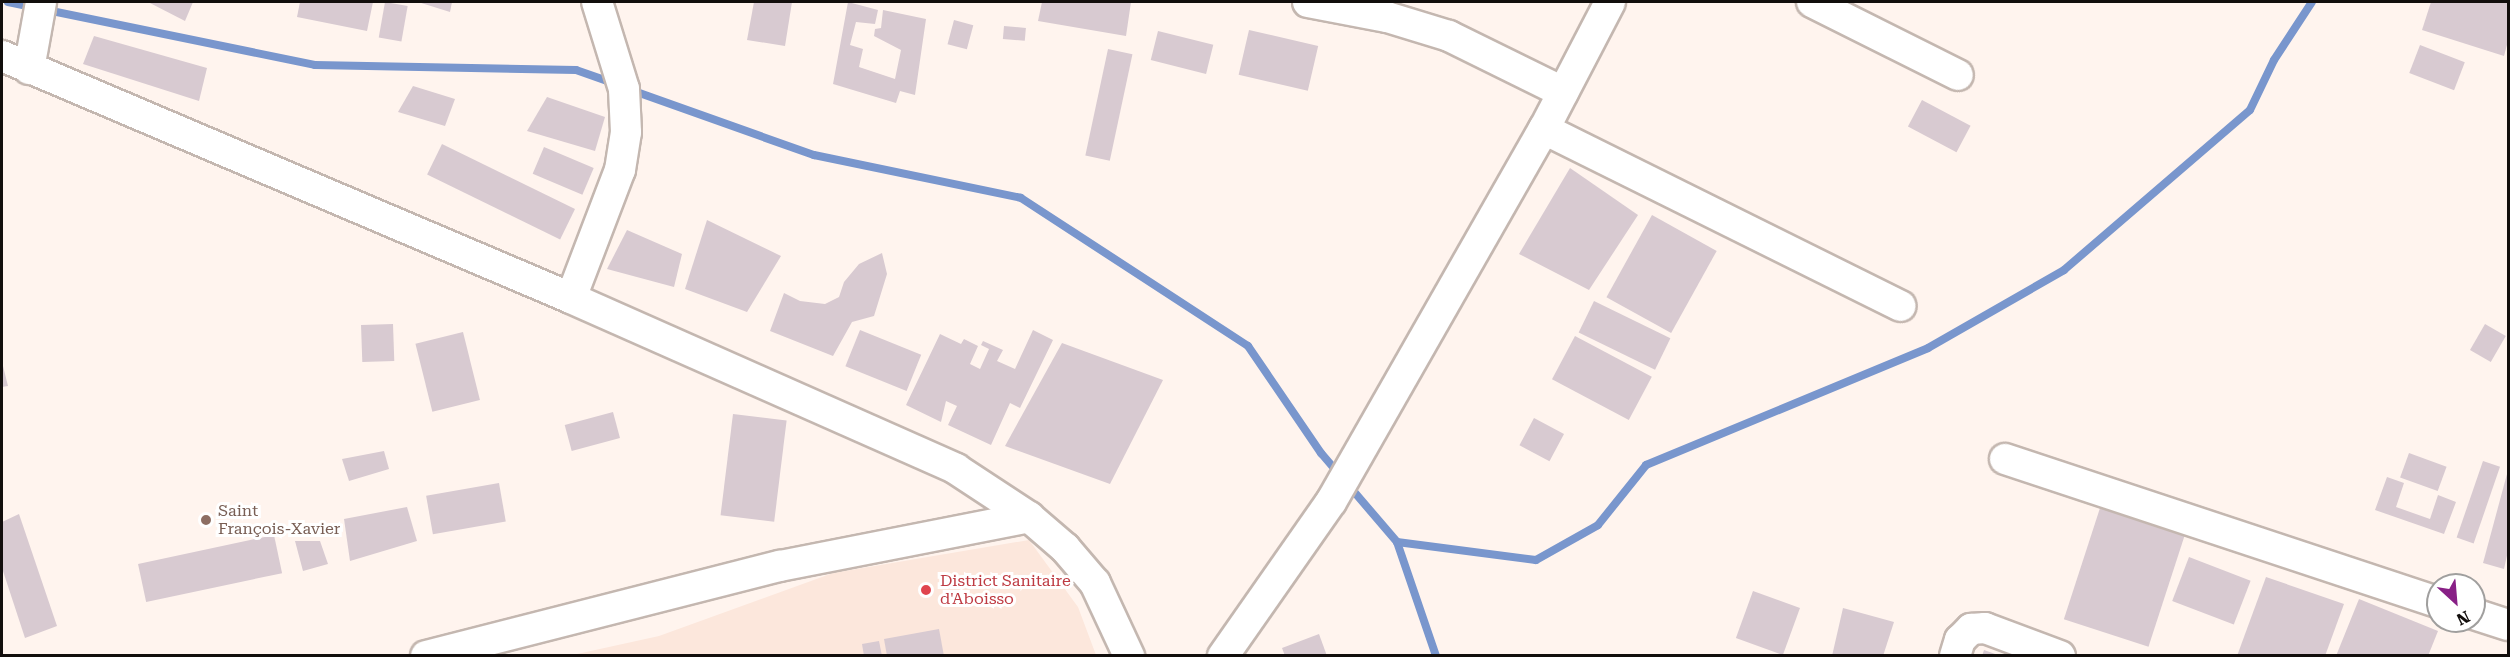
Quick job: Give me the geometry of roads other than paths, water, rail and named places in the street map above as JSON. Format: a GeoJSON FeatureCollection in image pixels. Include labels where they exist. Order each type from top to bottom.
{"type":"FeatureCollection","features":[{"type":"Feature","properties":{"kind":"street"},"geometry":{"type":"LineString","coordinates":[[29,69],[41,2]]}},
{"type":"Feature","properties":{"kind":"street"},"geometry":{"type":"LineString","coordinates":[[571,298],[620,170],[626,132],[624,89],[597,2]]}},
{"type":"Feature","properties":{"kind":"street"},"geometry":{"type":"LineString","coordinates":[[1308,2],[1387,17],[1449,36],[1563,92]]}},
{"type":"Feature","properties":{"kind":"street"},"geometry":{"type":"LineString","coordinates":[[1223,656],[1331,502],[1544,129],[1610,2]]}},
{"type":"Feature","properties":{"kind":"street"},"geometry":{"type":"LineString","coordinates":[[1812,2],[1959,75]]}},
{"type":"Feature","properties":{"kind":"street"},"geometry":{"type":"LineString","coordinates":[[2,56],[571,298],[956,469],[1029,517],[1065,548],[1095,583],[1130,656]]}},
{"type":"Feature","properties":{"kind":"street"},"geometry":{"type":"LineString","coordinates":[[1544,129],[1900,306]]}},
{"type":"Feature","properties":{"kind":"street"},"geometry":{"type":"LineString","coordinates":[[2005,459],[2426,598]]}},
{"type":"Feature","properties":{"kind":"street"},"geometry":{"type":"LineString","coordinates":[[426,656],[780,566],[1029,517]]}},
{"type":"Feature","properties":{"kind":"street"},"geometry":{"type":"LineString","coordinates":[[2486,618],[2508,625]]}},
{"type":"Feature","properties":{"kind":"street"},"geometry":{"type":"LineString","coordinates":[[1955,656],[1960,640],[1971,629],[1985,628],[2060,656]]}},
{"type":"Feature","properties":{"kind":"waterway"},"geometry":{"type":"LineString","coordinates":[[8,2],[315,65],[576,70],[616,84]]}},
{"type":"Feature","properties":{"kind":"waterway"},"geometry":{"type":"LineString","coordinates":[[1397,542],[1536,560],[1598,525],[1646,465],[1928,348],[2064,270],[2250,110],[2274,60],[2312,2]]}},
{"type":"Feature","properties":{"kind":"waterway"},"geometry":{"type":"LineString","coordinates":[[631,90],[814,155],[1021,198],[1248,346],[1321,453],[1397,542],[1436,656]]}},
{"type":"Feature","properties":{"kind":"place","name":"Saint François-Xavier"},"geometry":{"type":"Point","coordinates":[206,520]}},
{"type":"Feature","properties":{"kind":"place","name":"District Sanitaire d'Aboisso"},"geometry":{"type":"Point","coordinates":[926,590]}}]}
